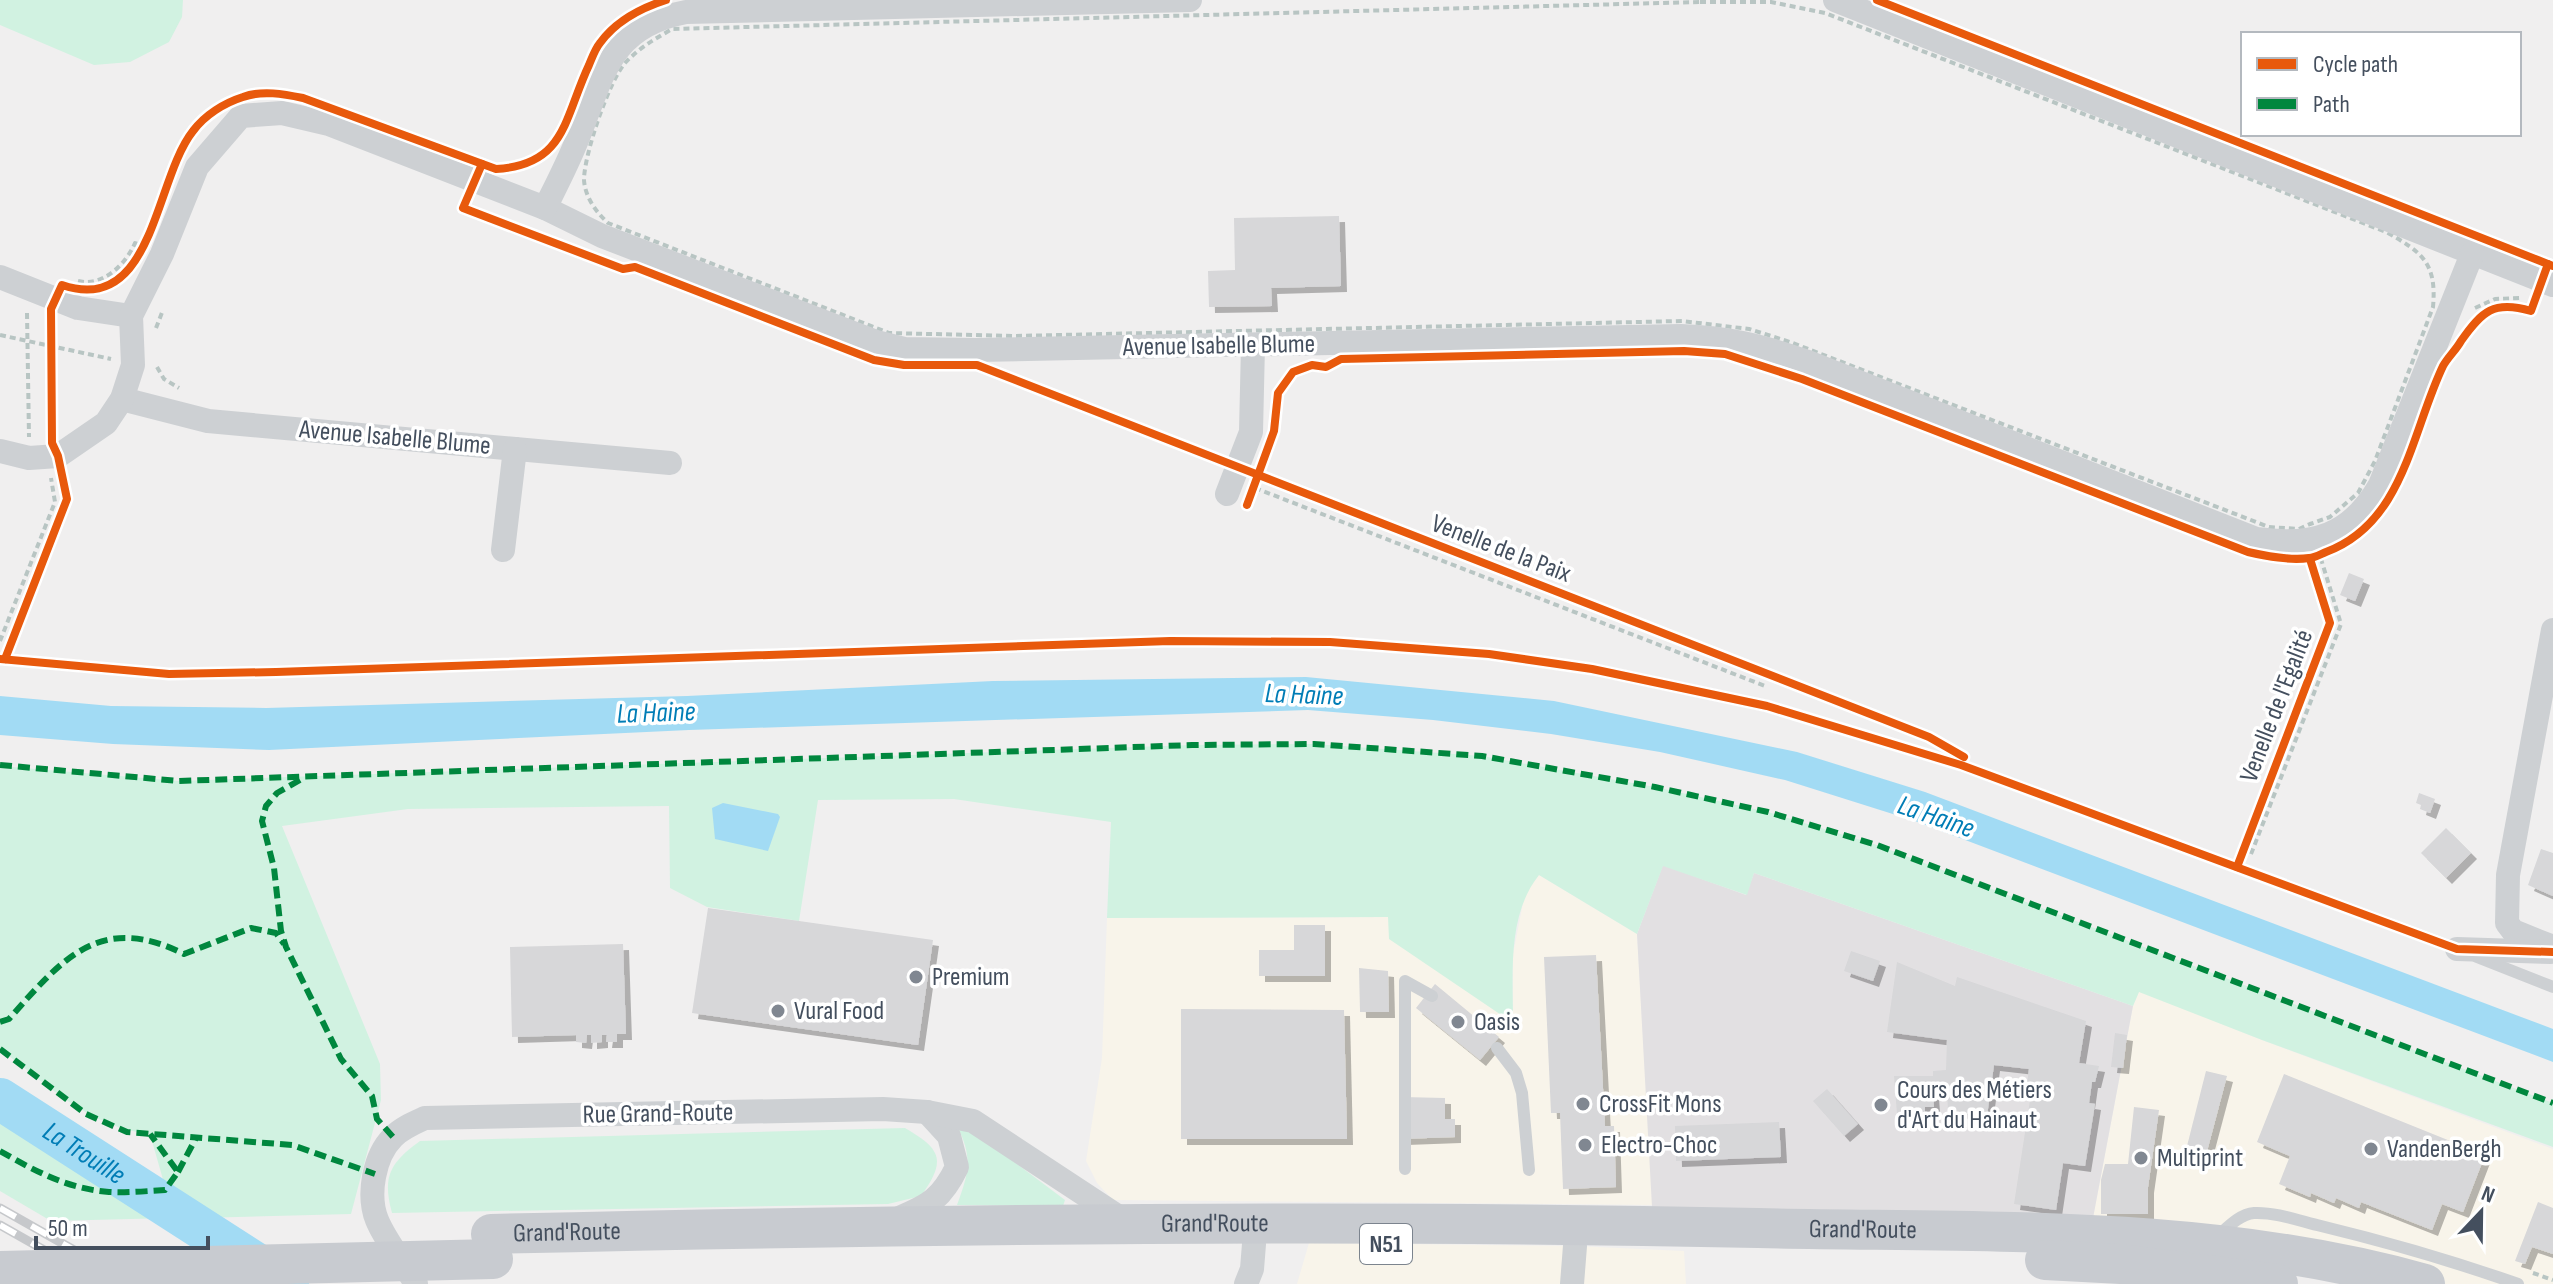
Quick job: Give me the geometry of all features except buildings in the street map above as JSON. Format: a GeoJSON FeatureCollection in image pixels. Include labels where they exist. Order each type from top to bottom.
{"type":"FeatureCollection","features":[{"type":"Feature","properties":{"kind":"main road","name":"Grand'Route"},"geometry":{"type":"LineString","coordinates":[[0,1271],[882,1225],[1653,1225],[2103,1235],[2209,1243],[2288,1254],[2387,1273],[2425,1284]]}},
{"type":"Feature","properties":{"kind":"main road","name":"Grand'Route"},"geometry":{"type":"LineString","coordinates":[[0,1243],[492,1246],[1254,1244],[1574,1265],[1732,1254],[2009,1258],[2121,1264],[2278,1284]]}},
{"type":"Feature","properties":{"kind":"street"},"geometry":{"type":"LineString","coordinates":[[545,208],[577,142],[609,58],[640,28],[668,16],[686,12],[1190,0]]}},
{"type":"Feature","properties":{"kind":"street"},"geometry":{"type":"LineString","coordinates":[[1835,0],[2472,254],[2543,289]]}},
{"type":"Feature","properties":{"kind":"street","name":"Avenue Isabelle Blume"},"geometry":{"type":"LineString","coordinates":[[56,464],[106,423],[143,363],[131,316],[162,254],[197,167],[241,116],[282,113],[329,124],[545,208],[602,236],[891,347],[976,350],[1665,336],[1725,338],[1765,347],[1805,361],[2256,539],[2280,542],[2314,538],[2346,527],[2371,500],[2380,485],[2472,254]]}},
{"type":"Feature","properties":{"kind":"street"},"geometry":{"type":"LineString","coordinates":[[0,277],[78,308],[131,316]]}},
{"type":"Feature","properties":{"kind":"street"},"geometry":{"type":"LineString","coordinates":[[1245,484],[1251,432],[1253,345]]}},
{"type":"Feature","properties":{"kind":"street","name":"Avenue Isabelle Blume"},"geometry":{"type":"LineString","coordinates":[[122,399],[208,421],[670,463]]}},
{"type":"Feature","properties":{"kind":"street"},"geometry":{"type":"LineString","coordinates":[[503,550],[515,449]]}},
{"type":"Feature","properties":{"kind":"street"},"geometry":{"type":"LineString","coordinates":[[0,451],[56,464]]}},
{"type":"Feature","properties":{"kind":"street"},"geometry":{"type":"LineString","coordinates":[[2553,630],[2508,875],[2507,923],[2513,931],[2553,949]]}},
{"type":"Feature","properties":{"kind":"street"},"geometry":{"type":"LineString","coordinates":[[2457,949],[2553,949]]}},
{"type":"Feature","properties":{"kind":"street","name":"Rue Grand-Route"},"geometry":{"type":"LineString","coordinates":[[416,1284],[378,1221],[373,1205],[381,1154],[393,1137],[425,1118],[883,1109],[927,1112],[973,1121],[1127,1223]]}},
{"type":"Feature","properties":{"kind":"street"},"geometry":{"type":"LineString","coordinates":[[882,1225],[927,1206],[946,1190],[957,1167],[949,1136],[927,1112]]}},
{"type":"Feature","properties":{"kind":"street"},"geometry":{"type":"LineString","coordinates":[[1246,1284],[1252,1269],[1254,1244]]}},
{"type":"Feature","properties":{"kind":"lane"},"geometry":{"type":"LineString","coordinates":[[0,659],[169,674],[1170,641],[1330,642],[1489,654],[1592,669],[1767,706],[1961,765],[2553,987]]}},
{"type":"Feature","properties":{"kind":"lane"},"geometry":{"type":"LineString","coordinates":[[1405,1169],[1405,981],[1432,996]]}},
{"type":"Feature","properties":{"kind":"lane"},"geometry":{"type":"LineString","coordinates":[[1497,1048],[1516,1073],[1522,1093],[1529,1170]]}},
{"type":"Feature","properties":{"kind":"lane"},"geometry":{"type":"LineString","coordinates":[[2209,1243],[2233,1222],[2251,1213],[2277,1215],[2407,1249],[2518,1284]]}},
{"type":"Feature","properties":{"kind":"path"},"geometry":{"type":"LineString","coordinates":[[1771,2],[1825,13],[2386,232],[2410,246],[2427,261],[2435,283],[2433,307],[2375,461],[2358,493],[2330,517],[2320,521],[2299,529],[2269,527],[1790,342],[1749,329],[1682,321],[1015,336],[889,333],[608,223],[595,210],[584,183],[586,155],[623,65],[649,41],[672,29],[1771,2]]}},
{"type":"Feature","properties":{"kind":"path"},"geometry":{"type":"LineString","coordinates":[[52,359],[51,309],[62,285],[73,289],[101,288],[120,279],[148,248],[149,232]]}},
{"type":"Feature","properties":{"kind":"path"},"geometry":{"type":"LineString","coordinates":[[71,279],[85,283],[103,278],[127,260],[135,243],[148,248]]}},
{"type":"Feature","properties":{"kind":"path"},"geometry":{"type":"LineString","coordinates":[[2470,312],[2478,305],[2495,299],[2521,298],[2543,289]]}},
{"type":"Feature","properties":{"kind":"path"},"geometry":{"type":"LineString","coordinates":[[155,333],[167,298]]}},
{"type":"Feature","properties":{"kind":"path"},"geometry":{"type":"LineString","coordinates":[[27,299],[30,448]]}},
{"type":"Feature","properties":{"kind":"path"},"geometry":{"type":"LineString","coordinates":[[2482,315],[2491,308],[2519,307]]}},
{"type":"Feature","properties":{"kind":"path"},"geometry":{"type":"LineString","coordinates":[[0,335],[143,363],[183,390]]}},
{"type":"Feature","properties":{"kind":"path"},"geometry":{"type":"LineString","coordinates":[[44,558],[67,499],[56,464]]}},
{"type":"Feature","properties":{"kind":"path"},"geometry":{"type":"LineString","coordinates":[[0,641],[55,502],[56,464]]}},
{"type":"Feature","properties":{"kind":"path"},"geometry":{"type":"LineString","coordinates":[[1245,484],[1775,690]]}},
{"type":"Feature","properties":{"kind":"path"},"geometry":{"type":"LineString","coordinates":[[2240,869],[2341,624],[2319,555],[2332,550]]}},
{"type":"Feature","properties":{"kind":"shaded area","name":"Cours des Métiers d'Art du Hainaut"},"geometry":{"type":"Polygon","coordinates":[[[1663,865],[1746,895],[1754,873],[2133,1006],[2090,1234],[1653,1225],[1637,934],[1663,865]]]}},
{"type":"Feature","properties":{"kind":"shaded area"},"geometry":{"type":"Polygon","coordinates":[[[1539,875],[1637,934],[1653,1205],[1113,1200],[1097,1183],[1086,1161],[1102,1058],[1107,918],[1389,917],[1513,1023],[1513,954],[1525,893],[1539,875]]]}},
{"type":"Feature","properties":{"kind":"shaded area"},"geometry":{"type":"Polygon","coordinates":[[[2139,991],[2553,1149],[2553,1284],[2362,1284],[2090,1234],[2133,1006],[2139,991]]]}},
{"type":"Feature","properties":{"kind":"shaded area"},"geometry":{"type":"Polygon","coordinates":[[[1309,1243],[1575,1246],[1684,1251],[1686,1284],[1297,1284],[1309,1243]]]}},
{"type":"Feature","properties":{"kind":"green space"},"geometry":{"type":"Polygon","coordinates":[[[0,0],[183,0],[182,17],[169,42],[130,62],[94,65],[0,25],[0,0]]]}},
{"type":"Feature","properties":{"kind":"green space"},"geometry":{"type":"Polygon","coordinates":[[[1314,744],[1482,756],[1655,787],[1768,812],[1877,845],[2553,1103],[2553,1147],[2139,992],[2133,1006],[1754,873],[1747,895],[1663,866],[1637,934],[1539,875],[1521,908],[1517,926],[1513,1023],[1389,939],[1388,917],[1107,918],[1111,822],[954,799],[818,800],[799,921],[707,907],[670,888],[669,806],[408,809],[282,826],[380,1064],[381,1100],[351,1214],[200,1218],[164,1183],[150,1134],[129,1130],[89,1114],[52,1090],[0,1049],[0,766],[179,781],[1192,745],[1314,744]]]}},
{"type":"Feature","properties":{"kind":"green space"},"geometry":{"type":"Polygon","coordinates":[[[0,1111],[171,1218],[51,1221],[0,1191],[0,1111]]]}},
{"type":"Feature","properties":{"kind":"green space"},"geometry":{"type":"Polygon","coordinates":[[[957,1126],[977,1134],[1065,1200],[1063,1206],[957,1205],[968,1165],[957,1126]]]}},
{"type":"Feature","properties":{"kind":"green space"},"geometry":{"type":"Polygon","coordinates":[[[905,1128],[933,1149],[937,1164],[935,1173],[921,1196],[888,1204],[392,1213],[389,1200],[391,1171],[402,1156],[420,1141],[905,1128]]]}},
{"type":"Feature","properties":{"kind":"water","name":"La Haine"},"geometry":{"type":"Polygon","coordinates":[[[1306,677],[1554,701],[1797,752],[1925,792],[2553,1029],[2553,1062],[1915,821],[1785,780],[1660,752],[1551,734],[1308,710],[689,730],[269,750],[113,744],[0,735],[0,696],[111,706],[266,708],[687,696],[993,681],[1306,677]]]}},
{"type":"Feature","properties":{"kind":"water"},"geometry":{"type":"Polygon","coordinates":[[[723,803],[778,814],[780,817],[768,851],[715,839],[712,808],[723,803]]]}},
{"type":"Feature","properties":{"kind":"water"},"geometry":{"type":"Polygon","coordinates":[[[0,1090],[152,1186],[118,1187],[0,1111],[0,1090]]]}},
{"type":"Feature","properties":{"kind":"waterway","name":"La Trouille"},"geometry":{"type":"LineString","coordinates":[[0,1099],[288,1284]]}},
{"type":"Feature","properties":{"kind":"railway"},"geometry":{"type":"LineString","coordinates":[[0,1208],[134,1284]]}},
{"type":"Feature","properties":{"kind":"railway"},"geometry":{"type":"LineString","coordinates":[[0,1225],[104,1284]]}},
{"type":"Feature","properties":{"kind":"marked path"},"geometry":{"type":"LineString","coordinates":[[0,765],[179,781],[1192,745],[1314,744],[1482,756],[1655,787],[1768,812],[1877,845],[2553,1103]]}},
{"type":"Feature","properties":{"kind":"marked path"},"geometry":{"type":"LineString","coordinates":[[300,780],[277,793],[266,806],[262,821],[274,868],[281,931],[341,1059],[372,1096],[377,1119],[393,1137]]}},
{"type":"Feature","properties":{"kind":"marked path"},"geometry":{"type":"LineString","coordinates":[[0,1022],[9,1019],[66,961],[85,948],[106,940],[129,938],[155,942],[184,954],[251,928],[276,933],[284,944]]}},
{"type":"Feature","properties":{"kind":"marked path"},"geometry":{"type":"LineString","coordinates":[[0,1049],[86,1114],[127,1132],[292,1145],[375,1174]]}},
{"type":"Feature","properties":{"kind":"marked path"},"geometry":{"type":"LineString","coordinates":[[0,1151],[39,1172],[80,1187],[116,1192],[165,1190],[178,1172],[150,1134]]}},
{"type":"Feature","properties":{"kind":"marked path"},"geometry":{"type":"LineString","coordinates":[[178,1172],[196,1138]]}},
{"type":"Feature","properties":{"kind":"cycle path"},"geometry":{"type":"LineString","coordinates":[[5,659],[67,499],[58,456],[52,443],[51,309],[62,285],[92,289],[116,281],[134,263],[180,153],[203,120],[222,106],[250,95],[288,95],[496,169],[519,166],[537,159],[559,135],[598,45],[606,35],[630,16],[666,0]]}},
{"type":"Feature","properties":{"kind":"cycle path"},"geometry":{"type":"LineString","coordinates":[[1877,0],[2553,266]]}},
{"type":"Feature","properties":{"kind":"cycle path","name":"Venelle de la Paix"},"geometry":{"type":"LineString","coordinates":[[482,164],[463,208],[623,269],[635,267],[874,360],[904,365],[977,365],[1929,737],[1964,757]]}},
{"type":"Feature","properties":{"kind":"cycle path"},"geometry":{"type":"LineString","coordinates":[[1247,505],[1274,431],[1278,393],[1293,372],[1312,365],[1326,367],[1341,359],[1684,351],[1725,354],[1802,379],[2248,552],[2311,558],[2352,538],[2373,520],[2402,473],[2445,363],[2483,315],[2507,307],[2531,311],[2548,264]]}},
{"type":"Feature","properties":{"kind":"cycle path","name":"Venelle de l'Egalité"},"geometry":{"type":"LineString","coordinates":[[2237,867],[2330,623],[2310,559]]}},
{"type":"Feature","properties":{"kind":"cycle path"},"geometry":{"type":"LineString","coordinates":[[0,659],[169,674],[1170,641],[1330,642],[1489,654],[1592,669],[1767,706],[1961,765],[2457,949],[2553,952]]}},
{"type":"Feature","properties":{"kind":"place","name":"Premium"},"geometry":{"type":"Point","coordinates":[916,977]}},
{"type":"Feature","properties":{"kind":"place","name":"Vural Food"},"geometry":{"type":"Point","coordinates":[778,1011]}},
{"type":"Feature","properties":{"kind":"place","name":"Oasis"},"geometry":{"type":"Point","coordinates":[1458,1022]}},
{"type":"Feature","properties":{"kind":"place","name":"CrossFit Mons"},"geometry":{"type":"Point","coordinates":[1583,1104]}},
{"type":"Feature","properties":{"kind":"place","name":"Cours des Métiers d'Art du Hainaut"},"geometry":{"type":"Point","coordinates":[1881,1105]}},
{"type":"Feature","properties":{"kind":"place","name":"Electro-Choc"},"geometry":{"type":"Point","coordinates":[1585,1145]}},
{"type":"Feature","properties":{"kind":"place","name":"VandenBergh"},"geometry":{"type":"Point","coordinates":[2371,1149]}},
{"type":"Feature","properties":{"kind":"place","name":"Multiprint"},"geometry":{"type":"Point","coordinates":[2141,1158]}}]}
